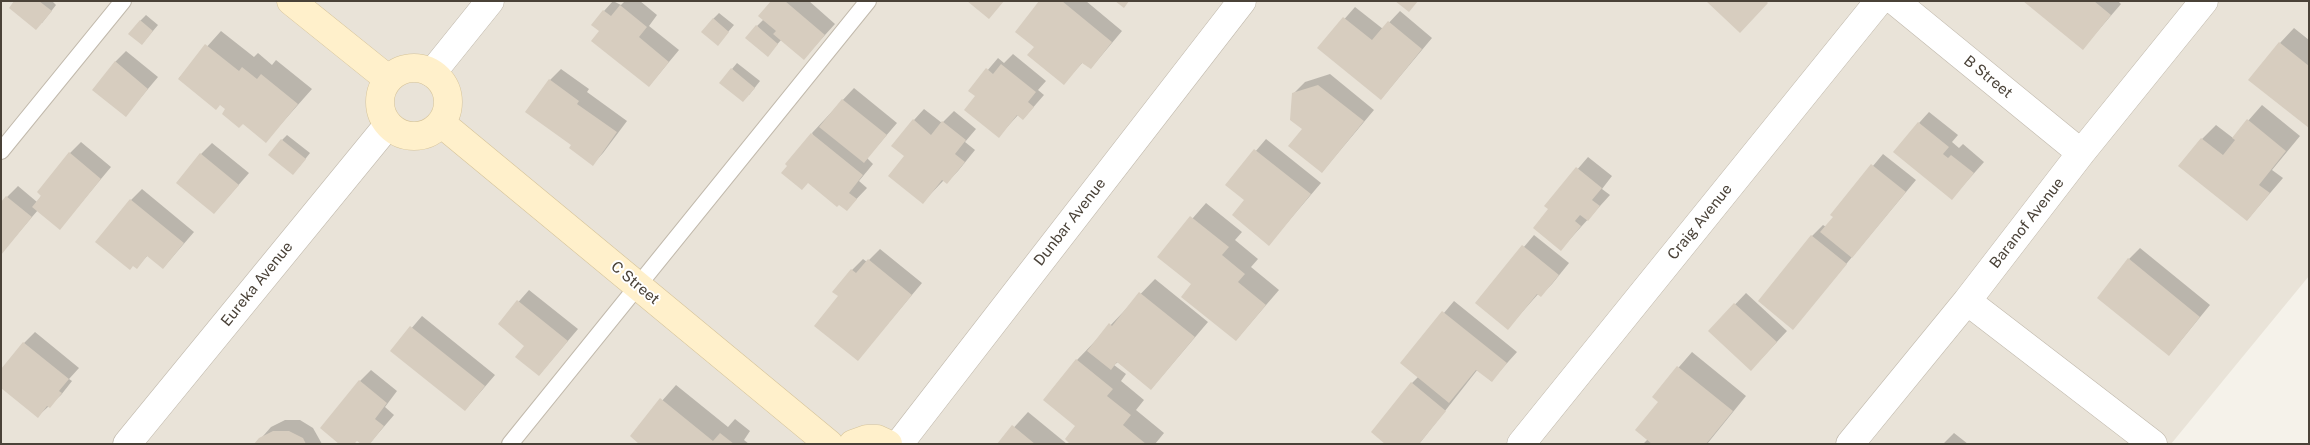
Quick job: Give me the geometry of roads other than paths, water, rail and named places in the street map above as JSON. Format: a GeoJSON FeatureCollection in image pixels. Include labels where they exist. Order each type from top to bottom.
{"type":"FeatureCollection","features":[{"type":"Feature","properties":{"kind":"street"},"geometry":{"type":"LineString","coordinates":[[291,1],[388,79]]}},
{"type":"Feature","properties":{"kind":"street"},"geometry":{"type":"LineString","coordinates":[[432,72],[490,1]]}},
{"type":"Feature","properties":{"kind":"street","name":"Dunbar Avenue"},"geometry":{"type":"LineString","coordinates":[[899,444],[1242,1]]}},
{"type":"Feature","properties":{"kind":"street","name":"Craig Avenue"},"geometry":{"type":"LineString","coordinates":[[1521,444],[1879,1]]}},
{"type":"Feature","properties":{"kind":"street","name":"B Street"},"geometry":{"type":"LineString","coordinates":[[1896,1],[2081,153]]}},
{"type":"Feature","properties":{"kind":"street","name":"Baranof Avenue"},"geometry":{"type":"LineString","coordinates":[[1850,444],[1967,301],[2081,153],[2204,1]]}},
{"type":"Feature","properties":{"kind":"street"},"geometry":{"type":"LineString","coordinates":[[414,67],[432,72],[441,80],[446,90],[448,102],[446,113],[441,123],[432,131],[421,135],[409,136],[398,132],[388,125],[383,117],[379,97],[388,79],[404,69],[414,67]]}},
{"type":"Feature","properties":{"kind":"street","name":"C Street"},"geometry":{"type":"LineString","coordinates":[[441,123],[829,444]]}},
{"type":"Feature","properties":{"kind":"street","name":"Eureka Avenue"},"geometry":{"type":"LineString","coordinates":[[127,444],[388,125]]}},
{"type":"Feature","properties":{"kind":"street"},"geometry":{"type":"LineString","coordinates":[[1967,301],[2153,444]]}},
{"type":"Feature","properties":{"kind":"street"},"geometry":{"type":"LineString","coordinates":[[853,444],[867,439],[877,439],[888,444]]}},
{"type":"Feature","properties":{"kind":"lane"},"geometry":{"type":"LineString","coordinates":[[1,151],[123,1]]}},
{"type":"Feature","properties":{"kind":"lane"},"geometry":{"type":"LineString","coordinates":[[510,444],[639,287],[868,1]]}}]}
